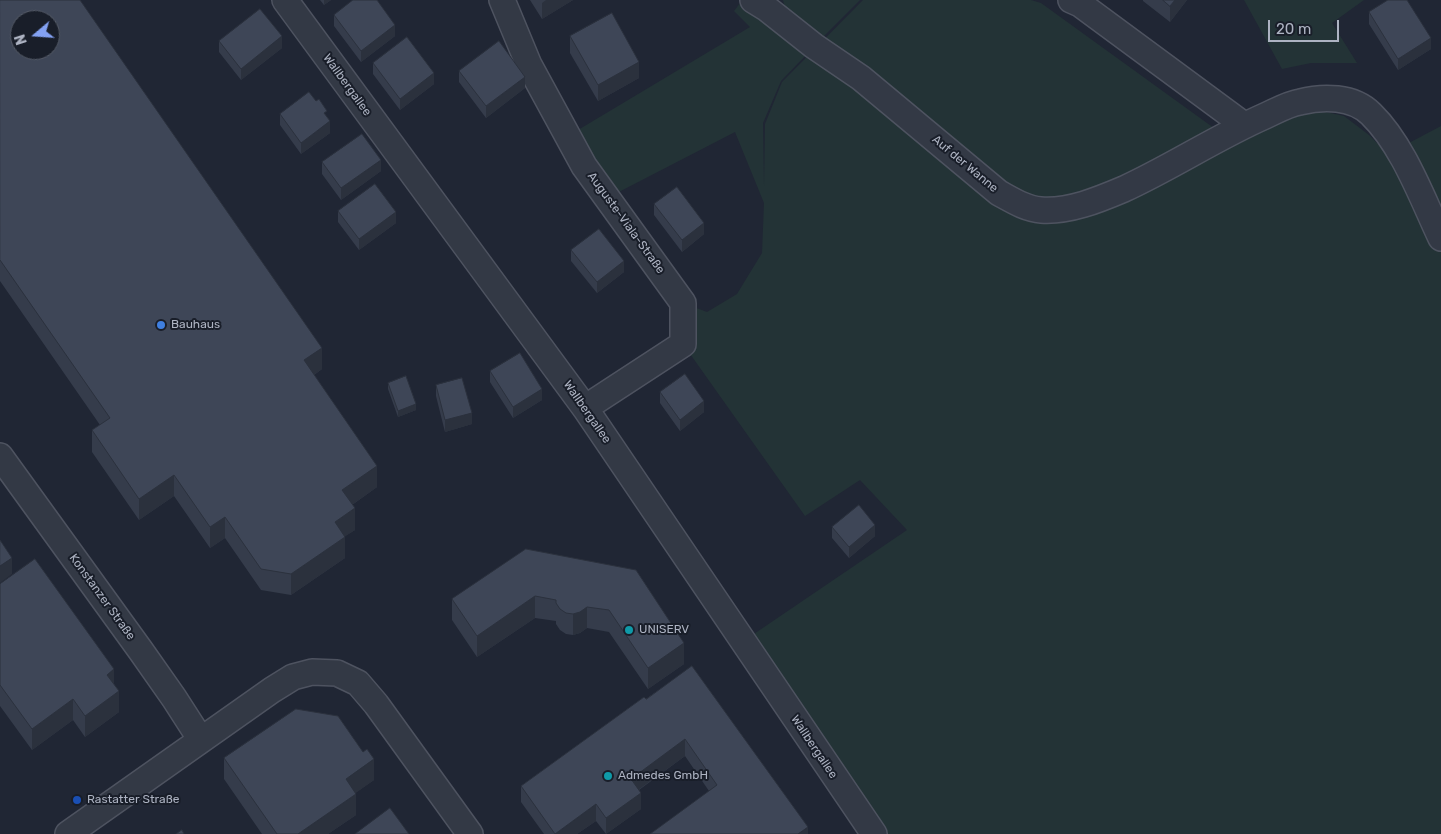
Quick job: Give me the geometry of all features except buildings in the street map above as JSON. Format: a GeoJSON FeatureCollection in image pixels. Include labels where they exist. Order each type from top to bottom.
{"type":"FeatureCollection","features":[{"type":"Feature","properties":{"kind":"street","name":"Wallbergallee"},"geometry":{"type":"LineString","coordinates":[[284,0],[585,408],[874,834]]}},
{"type":"Feature","properties":{"kind":"street","name":"Auguste-Viala-Straße"},"geometry":{"type":"LineString","coordinates":[[502,0],[529,65],[584,166],[683,303],[683,344],[585,408]]}},
{"type":"Feature","properties":{"kind":"street"},"geometry":{"type":"LineString","coordinates":[[1071,0],[1080,4],[1244,125]]}},
{"type":"Feature","properties":{"kind":"street","name":"Auf der Wanne"},"geometry":{"type":"LineString","coordinates":[[764,3],[814,46],[861,78],[999,193],[1018,203],[1039,210],[1067,208],[1108,196],[1153,176],[1244,125],[1298,102],[1326,98],[1353,101],[1370,113],[1395,142],[1441,238]]}},
{"type":"Feature","properties":{"kind":"street","name":"Konstanzer Straße"},"geometry":{"type":"LineString","coordinates":[[0,456],[147,659],[201,740]]}},
{"type":"Feature","properties":{"kind":"street"},"geometry":{"type":"LineString","coordinates":[[68,834],[272,690],[293,677],[312,672],[337,673],[358,683],[376,704],[470,834]]}},
{"type":"Feature","properties":{"kind":"shaded area"},"geometry":{"type":"Polygon","coordinates":[[[783,0],[860,0],[818,42],[787,15],[783,0]]]}},
{"type":"Feature","properties":{"kind":"shaded area"},"geometry":{"type":"Polygon","coordinates":[[[863,0],[1031,0],[1041,3],[1236,144],[1247,137],[1300,113],[1321,111],[1344,116],[1369,135],[1388,154],[1441,126],[1441,834],[882,834],[748,638],[907,530],[860,480],[805,516],[683,344],[683,303],[707,312],[737,294],[762,253],[764,203],[735,132],[613,195],[573,133],[750,27],[734,11],[741,2],[808,53],[781,81],[763,123],[764,186],[765,124],[782,82],[863,0]]]}},
{"type":"Feature","properties":{"kind":"shaded area"},"geometry":{"type":"Polygon","coordinates":[[[1244,0],[1364,0],[1332,23],[1357,63],[1311,63],[1282,69],[1244,0]]]}},
{"type":"Feature","properties":{"kind":"place","name":"Bauhaus"},"geometry":{"type":"Point","coordinates":[161,325]}},
{"type":"Feature","properties":{"kind":"place","name":"UNISERV"},"geometry":{"type":"Point","coordinates":[629,630]}},
{"type":"Feature","properties":{"kind":"place","name":"Admedes GmbH"},"geometry":{"type":"Point","coordinates":[608,776]}},
{"type":"Feature","properties":{"kind":"place","name":"Rastatter Straße"},"geometry":{"type":"Point","coordinates":[77,800]}}]}
